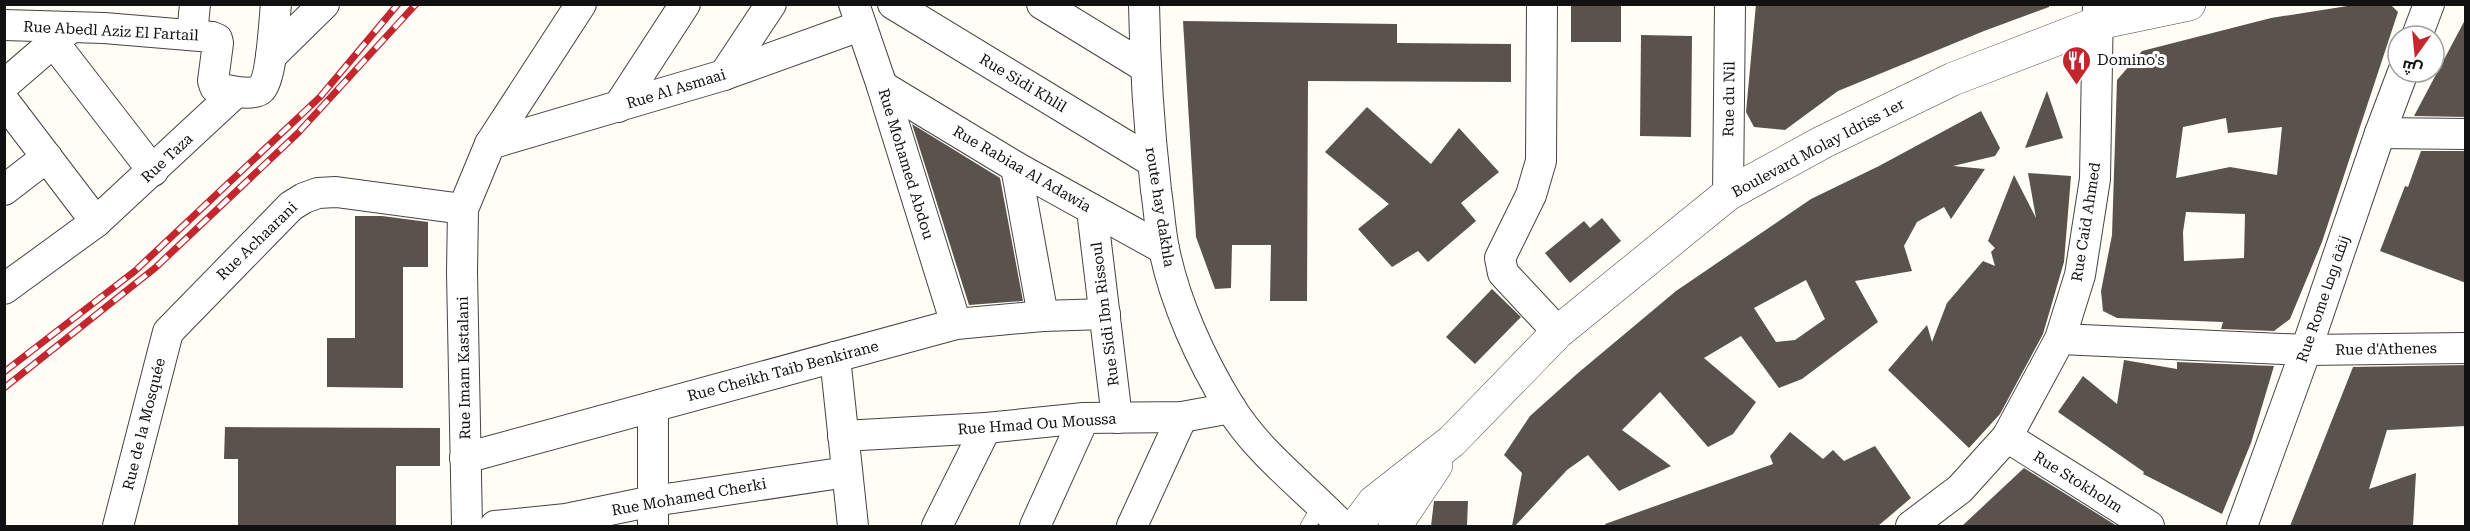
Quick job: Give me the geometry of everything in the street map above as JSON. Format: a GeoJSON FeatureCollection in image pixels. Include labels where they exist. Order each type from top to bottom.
{"type":"FeatureCollection","features":[{"type":"Feature","properties":{"kind":"street"},"geometry":{"type":"LineString","coordinates":[[195,4],[205,37],[214,84],[217,88],[248,91],[271,56],[324,4]]}},
{"type":"Feature","properties":{"kind":"street"},"geometry":{"type":"LineString","coordinates":[[271,56],[276,4]]}},
{"type":"Feature","properties":{"kind":"street"},"geometry":{"type":"LineString","coordinates":[[463,209],[490,144],[581,4]]}},
{"type":"Feature","properties":{"kind":"street"},"geometry":{"type":"LineString","coordinates":[[618,107],[685,4]]}},
{"type":"Feature","properties":{"kind":"street"},"geometry":{"type":"LineString","coordinates":[[724,75],[771,4]]}},
{"type":"Feature","properties":{"kind":"street","name":"Rue Sidi Khlil"},"geometry":{"type":"LineString","coordinates":[[893,4],[1153,162]]}},
{"type":"Feature","properties":{"kind":"street"},"geometry":{"type":"LineString","coordinates":[[1042,4],[1145,67]]}},
{"type":"Feature","properties":{"kind":"street","name":"route hay dakhla"},"geometry":{"type":"LineString","coordinates":[[1144,4],[1148,121],[1164,249],[1178,300],[1200,350],[1231,408],[1315,515],[1342,526]]}},
{"type":"Feature","properties":{"kind":"street"},"geometry":{"type":"LineString","coordinates":[[1542,4],[1541,160],[1531,195],[1500,258],[1503,273],[1558,332]]}},
{"type":"Feature","properties":{"kind":"street","name":"Rue du Nil"},"geometry":{"type":"LineString","coordinates":[[1728,194],[1730,4]]}},
{"type":"Feature","properties":{"kind":"street","name":"Boulevard Molay Idriss 1er"},"geometry":{"type":"LineString","coordinates":[[1356,526],[1374,502],[1452,441],[1558,332],[1728,194],[1823,142],[1953,79],[2098,14],[2189,4]]}},
{"type":"Feature","properties":{"kind":"street"},"geometry":{"type":"LineString","coordinates":[[2422,24],[2429,4]]}},
{"type":"Feature","properties":{"kind":"street","name":"Rue Caid Ahmed"},"geometry":{"type":"LineString","coordinates":[[1911,526],[1960,489],[2007,436],[2060,339],[2080,275],[2095,179],[2098,14]]}},
{"type":"Feature","properties":{"kind":"street","name":"Rue Al Asmaai"},"geometry":{"type":"LineString","coordinates":[[490,144],[724,75],[857,15]]}},
{"type":"Feature","properties":{"kind":"street","name":"Rue Mohamed Abdou"},"geometry":{"type":"LineString","coordinates":[[857,15],[882,86],[956,324]]}},
{"type":"Feature","properties":{"kind":"street","name":"Rue Abedl Aziz El Fartail"},"geometry":{"type":"LineString","coordinates":[[4,24],[63,35],[104,16],[205,37]]}},
{"type":"Feature","properties":{"kind":"street"},"geometry":{"type":"LineString","coordinates":[[4,84],[63,35],[153,171]]}},
{"type":"Feature","properties":{"kind":"street","name":"Rue Rome زنقة روما"},"geometry":{"type":"LineString","coordinates":[[2242,526],[2398,84]]}},
{"type":"Feature","properties":{"kind":"street","name":"Rue Rabiaa Al Adawia"},"geometry":{"type":"LineString","coordinates":[[882,86],[1016,167],[1164,249]]}},
{"type":"Feature","properties":{"kind":"street","name":"Rue Taza"},"geometry":{"type":"LineString","coordinates":[[4,289],[96,222],[248,91]]}},
{"type":"Feature","properties":{"kind":"street"},"geometry":{"type":"LineString","coordinates":[[4,100],[96,222]]}},
{"type":"Feature","properties":{"kind":"street"},"geometry":{"type":"LineString","coordinates":[[2380,133],[2466,134]]}},
{"type":"Feature","properties":{"kind":"street"},"geometry":{"type":"LineString","coordinates":[[4,190],[47,157]]}},
{"type":"Feature","properties":{"kind":"street"},"geometry":{"type":"LineString","coordinates":[[1016,167],[1043,316]]}},
{"type":"Feature","properties":{"kind":"street","name":"Rue Achaarani"},"geometry":{"type":"LineString","coordinates":[[173,324],[281,215],[304,198],[318,193],[336,192],[463,209]]}},
{"type":"Feature","properties":{"kind":"street","name":"Rue Imam Kastalani"},"geometry":{"type":"LineString","coordinates":[[463,209],[462,273],[467,526]]}},
{"type":"Feature","properties":{"kind":"street","name":"Rue Sidi Ibn Rissoul"},"geometry":{"type":"LineString","coordinates":[[1092,210],[1117,418]]}},
{"type":"Feature","properties":{"kind":"street","name":"Rue Cheikh Taib Benkirane"},"geometry":{"type":"LineString","coordinates":[[465,458],[956,324],[1043,316],[1105,314]]}},
{"type":"Feature","properties":{"kind":"street","name":"Rue de la Mosquée"},"geometry":{"type":"LineString","coordinates":[[118,526],[164,343],[173,324]]}},
{"type":"Feature","properties":{"kind":"street","name":"Rue d'Athenes"},"geometry":{"type":"LineString","coordinates":[[2060,339],[2306,350],[2466,348]]}},
{"type":"Feature","properties":{"kind":"street"},"geometry":{"type":"LineString","coordinates":[[835,357],[853,526]]}},
{"type":"Feature","properties":{"kind":"street"},"geometry":{"type":"LineString","coordinates":[[653,407],[653,514]]}},
{"type":"Feature","properties":{"kind":"street","name":"Rue Hmad Ou Moussa"},"geometry":{"type":"LineString","coordinates":[[843,436],[986,428],[1084,418],[1182,417],[1231,408]]}},
{"type":"Feature","properties":{"kind":"street"},"geometry":{"type":"LineString","coordinates":[[1132,526],[1182,417]]}},
{"type":"Feature","properties":{"kind":"street"},"geometry":{"type":"LineString","coordinates":[[1035,526],[1084,418]]}},
{"type":"Feature","properties":{"kind":"street"},"geometry":{"type":"LineString","coordinates":[[937,526],[986,428]]}},
{"type":"Feature","properties":{"kind":"street","name":"Rue Stokholm"},"geometry":{"type":"LineString","coordinates":[[2007,436],[2149,526]]}},
{"type":"Feature","properties":{"kind":"street","name":"Boulevard Molay Idriss 1er"},"geometry":{"type":"LineString","coordinates":[[1395,526],[1452,441]]}},
{"type":"Feature","properties":{"kind":"street","name":"Rue Mohamed Cherki"},"geometry":{"type":"LineString","coordinates":[[495,526],[566,523],[653,514],[847,472]]}},
{"type":"Feature","properties":{"kind":"building"},"geometry":{"type":"Polygon","coordinates":[[[1571,4],[1621,4],[1621,42],[1571,42],[1571,4]]]}},
{"type":"Feature","properties":{"kind":"building"},"geometry":{"type":"Polygon","coordinates":[[[1756,4],[2049,4],[2049,7],[1838,91],[1785,130],[1754,127],[1746,112],[1756,4]]]}},
{"type":"Feature","properties":{"kind":"building"},"geometry":{"type":"Polygon","coordinates":[[[2360,4],[2390,4],[2398,12],[2394,24],[2386,24],[2386,48],[2322,242],[2290,319],[2274,331],[2221,329],[2223,322],[2117,318],[2103,311],[2101,291],[2112,235],[2117,80],[2142,51],[2271,18],[2360,4]],[[2226,118],[2183,127],[2176,178],[2230,167],[2277,175],[2282,127],[2228,133],[2226,118]],[[2186,212],[2183,232],[2184,261],[2244,258],[2245,214],[2186,212]]]}},
{"type":"Feature","properties":{"kind":"building"},"geometry":{"type":"Polygon","coordinates":[[[2466,18],[2466,117],[2414,116],[2431,84],[2446,84],[2446,56],[2466,18]]]}},
{"type":"Feature","properties":{"kind":"building"},"geometry":{"type":"Polygon","coordinates":[[[1183,21],[1397,24],[1397,43],[1511,44],[1511,82],[1308,81],[1307,301],[1270,301],[1271,245],[1232,245],[1231,288],[1215,289],[1196,237],[1183,21]]]}},
{"type":"Feature","properties":{"kind":"building"},"geometry":{"type":"Polygon","coordinates":[[[1641,35],[1692,36],[1691,137],[1640,136],[1641,35]]]}},
{"type":"Feature","properties":{"kind":"building"},"geometry":{"type":"Polygon","coordinates":[[[2047,91],[2063,138],[2025,148],[2047,91]]]}},
{"type":"Feature","properties":{"kind":"building"},"geometry":{"type":"Polygon","coordinates":[[[1367,107],[1431,164],[1459,128],[1499,172],[1461,203],[1476,221],[1428,262],[1418,251],[1392,267],[1358,229],[1389,204],[1325,152],[1367,107]]]}},
{"type":"Feature","properties":{"kind":"building"},"geometry":{"type":"Polygon","coordinates":[[[1981,111],[2000,148],[1995,156],[1953,166],[1985,169],[1951,219],[1944,207],[1917,222],[1904,246],[1912,271],[1855,281],[1878,322],[1802,379],[1779,388],[1741,336],[1704,358],[1756,402],[1733,434],[1708,447],[1660,392],[1622,430],[1671,466],[1619,491],[1588,455],[1567,470],[1515,526],[1512,526],[1522,473],[1504,455],[1530,416],[1676,291],[1811,199],[1879,166],[1981,111]],[[1806,280],[1754,308],[1776,342],[1795,340],[1825,319],[1806,280]]]}},
{"type":"Feature","properties":{"kind":"building"},"geometry":{"type":"Polygon","coordinates":[[[912,124],[1000,178],[1023,301],[969,305],[912,124]]]}},
{"type":"Feature","properties":{"kind":"building"},"geometry":{"type":"Polygon","coordinates":[[[2421,151],[2466,151],[2466,283],[2380,251],[2421,151]]]}},
{"type":"Feature","properties":{"kind":"building"},"geometry":{"type":"Polygon","coordinates":[[[2028,173],[2071,176],[2064,262],[2043,334],[2000,414],[1969,448],[1888,370],[1927,325],[1932,342],[1947,303],[1983,261],[1995,266],[1991,252],[1995,248],[1988,241],[2014,175],[2036,218],[2028,173]]]}},
{"type":"Feature","properties":{"kind":"building"},"geometry":{"type":"Polygon","coordinates":[[[355,216],[382,216],[428,222],[428,267],[403,267],[403,388],[327,387],[327,338],[355,338],[355,216]]]}},
{"type":"Feature","properties":{"kind":"building"},"geometry":{"type":"Polygon","coordinates":[[[1602,218],[1621,241],[1570,283],[1545,253],[1584,221],[1590,228],[1602,218]]]}},
{"type":"Feature","properties":{"kind":"building"},"geometry":{"type":"Polygon","coordinates":[[[1492,289],[1521,317],[1475,364],[1446,337],[1492,289]]]}},
{"type":"Feature","properties":{"kind":"building"},"geometry":{"type":"Polygon","coordinates":[[[2124,360],[2177,369],[2177,362],[2274,366],[2251,443],[2222,514],[2143,474],[2144,472],[2058,412],[2083,376],[2117,404],[2124,360]]]}},
{"type":"Feature","properties":{"kind":"building"},"geometry":{"type":"Polygon","coordinates":[[[2466,365],[2466,426],[2387,430],[2369,489],[2416,473],[2413,526],[2290,526],[2353,367],[2466,365]]]}},
{"type":"Feature","properties":{"kind":"building"},"geometry":{"type":"Polygon","coordinates":[[[225,427],[440,428],[440,466],[396,466],[396,526],[238,526],[238,459],[224,459],[225,427]]]}},
{"type":"Feature","properties":{"kind":"building"},"geometry":{"type":"Polygon","coordinates":[[[1790,432],[1823,459],[1833,450],[1844,461],[1875,446],[1911,498],[1878,526],[1606,526],[1605,524],[1773,464],[1770,456],[1790,432]]]}},
{"type":"Feature","properties":{"kind":"building"},"geometry":{"type":"Polygon","coordinates":[[[2024,468],[2117,526],[1962,526],[2024,468]]]}},
{"type":"Feature","properties":{"kind":"building"},"geometry":{"type":"Polygon","coordinates":[[[1434,501],[1468,501],[1467,526],[1431,526],[1434,501]]]}},
{"type":"Feature","properties":{"kind":"railway"},"geometry":{"type":"LineString","coordinates":[[4,372],[135,271],[320,97],[398,4]]}},
{"type":"Feature","properties":{"kind":"railway"},"geometry":{"type":"LineString","coordinates":[[4,388],[155,268],[298,133],[416,4]]}},
{"type":"Feature","properties":{"kind":"place","name":"Domino's"},"geometry":{"type":"Point","coordinates":[2076,86]}}]}
